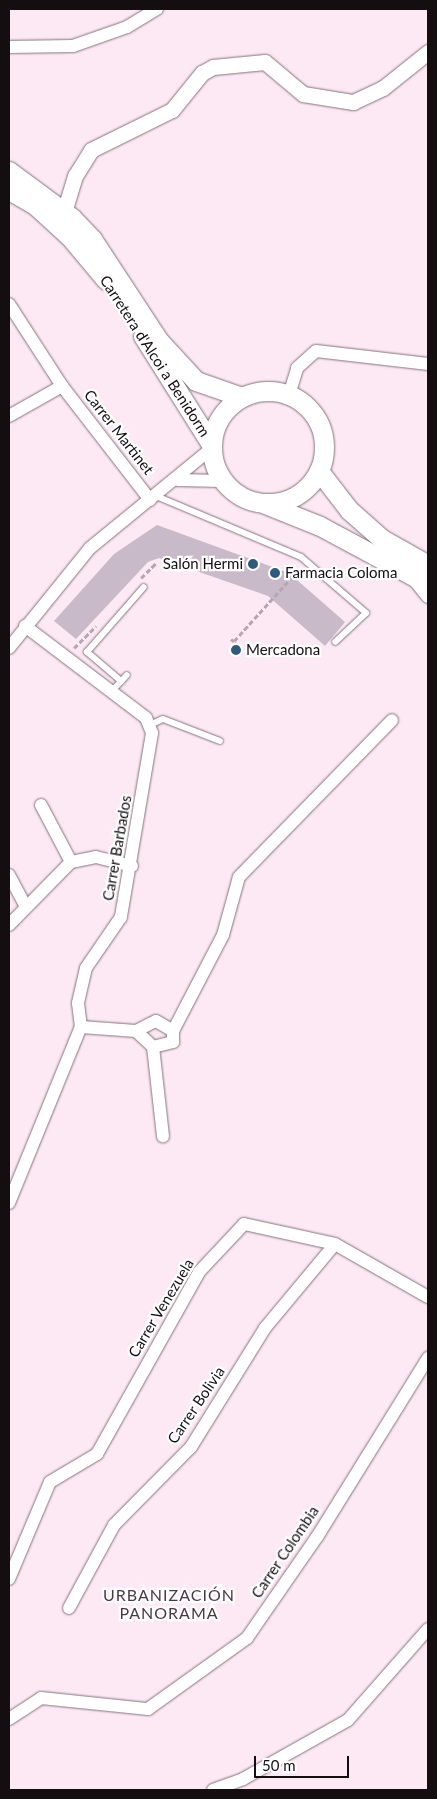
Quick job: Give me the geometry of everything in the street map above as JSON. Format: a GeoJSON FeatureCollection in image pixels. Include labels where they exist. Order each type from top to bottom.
{"type":"FeatureCollection","features":[{"type":"Feature","properties":{"kind":"main road","name":"Carretera d'Alcoi a Benidorm"},"geometry":{"type":"LineString","coordinates":[[9,171],[64,212],[92,239],[159,341],[196,381],[242,397]]}},
{"type":"Feature","properties":{"kind":"main road","name":"Carretera d'Alcoi a Benidorm"},"geometry":{"type":"LineString","coordinates":[[9,190],[35,205],[70,237],[114,289],[211,446]]}},
{"type":"Feature","properties":{"kind":"main road"},"geometry":{"type":"LineString","coordinates":[[264,504],[296,496],[319,471],[324,454],[320,427],[305,404],[289,395],[257,392],[242,397],[221,417],[211,446],[223,481],[241,497],[320,526],[428,584]]}},
{"type":"Feature","properties":{"kind":"main road"},"geometry":{"type":"LineString","coordinates":[[319,471],[343,504],[382,539],[428,565]]}},
{"type":"Feature","properties":{"kind":"street"},"geometry":{"type":"LineString","coordinates":[[9,47],[73,46],[127,27],[157,9]]}},
{"type":"Feature","properties":{"kind":"street"},"geometry":{"type":"LineString","coordinates":[[64,212],[75,176],[90,150],[172,110],[202,74],[213,67],[265,62],[303,94],[353,102],[383,88],[428,52]]}},
{"type":"Feature","properties":{"kind":"street"},"geometry":{"type":"LineString","coordinates":[[9,304],[62,386]]}},
{"type":"Feature","properties":{"kind":"street"},"geometry":{"type":"LineString","coordinates":[[289,395],[297,368],[316,350],[428,364]]}},
{"type":"Feature","properties":{"kind":"street","name":"Carrer Martinet"},"geometry":{"type":"LineString","coordinates":[[9,416],[62,386],[153,498]]}},
{"type":"Feature","properties":{"kind":"street"},"geometry":{"type":"LineString","coordinates":[[9,648],[90,548],[178,480],[211,446]]}},
{"type":"Feature","properties":{"kind":"street"},"geometry":{"type":"LineString","coordinates":[[178,480],[223,481]]}},
{"type":"Feature","properties":{"kind":"street"},"geometry":{"type":"LineString","coordinates":[[409,574],[428,598]]}},
{"type":"Feature","properties":{"kind":"street"},"geometry":{"type":"LineString","coordinates":[[25,626],[111,692],[150,725]]}},
{"type":"Feature","properties":{"kind":"street"},"geometry":{"type":"LineString","coordinates":[[153,1047],[173,1042],[173,1031],[223,935],[239,877],[392,720]]}},
{"type":"Feature","properties":{"kind":"street","name":"Carrer Barbados"},"geometry":{"type":"LineString","coordinates":[[80,1027],[78,1003],[86,968],[121,917],[132,866],[149,757],[150,725]]}},
{"type":"Feature","properties":{"kind":"street"},"geometry":{"type":"LineString","coordinates":[[41,805],[71,862]]}},
{"type":"Feature","properties":{"kind":"street"},"geometry":{"type":"LineString","coordinates":[[9,925],[71,862],[96,857],[132,866]]}},
{"type":"Feature","properties":{"kind":"street"},"geometry":{"type":"LineString","coordinates":[[9,875],[26,907]]}},
{"type":"Feature","properties":{"kind":"street"},"geometry":{"type":"LineString","coordinates":[[9,1203],[80,1027],[136,1031],[156,1021],[173,1031]]}},
{"type":"Feature","properties":{"kind":"street"},"geometry":{"type":"LineString","coordinates":[[136,1031],[153,1047],[163,1136]]}},
{"type":"Feature","properties":{"kind":"street","name":"Carrer Venezuela"},"geometry":{"type":"LineString","coordinates":[[9,1578],[50,1482],[97,1454],[199,1272],[244,1224],[335,1244],[428,1297]]}},
{"type":"Feature","properties":{"kind":"street","name":"Carrer Bolivia"},"geometry":{"type":"LineString","coordinates":[[69,1608],[114,1524],[191,1447],[265,1328],[335,1244]]}},
{"type":"Feature","properties":{"kind":"street","name":"Carrer Colombia"},"geometry":{"type":"LineString","coordinates":[[9,1719],[42,1698],[148,1709],[247,1638],[316,1537],[428,1358]]}},
{"type":"Feature","properties":{"kind":"street"},"geometry":{"type":"LineString","coordinates":[[213,1790],[243,1779],[348,1720],[428,1629]]}},
{"type":"Feature","properties":{"kind":"lane"},"geometry":{"type":"LineString","coordinates":[[153,498],[306,561],[366,612],[335,642]]}},
{"type":"Feature","properties":{"kind":"lane"},"geometry":{"type":"LineString","coordinates":[[121,681],[87,652],[144,587]]}},
{"type":"Feature","properties":{"kind":"lane"},"geometry":{"type":"LineString","coordinates":[[111,692],[127,675]]}},
{"type":"Feature","properties":{"kind":"lane"},"geometry":{"type":"LineString","coordinates":[[150,725],[163,719],[220,741]]}},
{"type":"Feature","properties":{"kind":"path"},"geometry":{"type":"LineString","coordinates":[[231,639],[234,641],[306,561]]}},
{"type":"Feature","properties":{"kind":"building"},"geometry":{"type":"Polygon","coordinates":[[[157,525],[289,573],[345,622],[325,646],[268,596],[159,558],[148,562],[76,639],[54,621],[114,554],[157,525]]]}},
{"type":"Feature","properties":{"kind":"place","name":"Salón Hermi"},"geometry":{"type":"Point","coordinates":[253,564]}},
{"type":"Feature","properties":{"kind":"place","name":"Farmacia Coloma"},"geometry":{"type":"Point","coordinates":[275,573]}},
{"type":"Feature","properties":{"kind":"place","name":"Mercadona"},"geometry":{"type":"Point","coordinates":[236,650]}},
{"type":"Feature","properties":{"kind":"district","name":"URBANIZACIÓN PANORAMA"},"geometry":{"type":"Point","coordinates":[169,1604]}}]}
